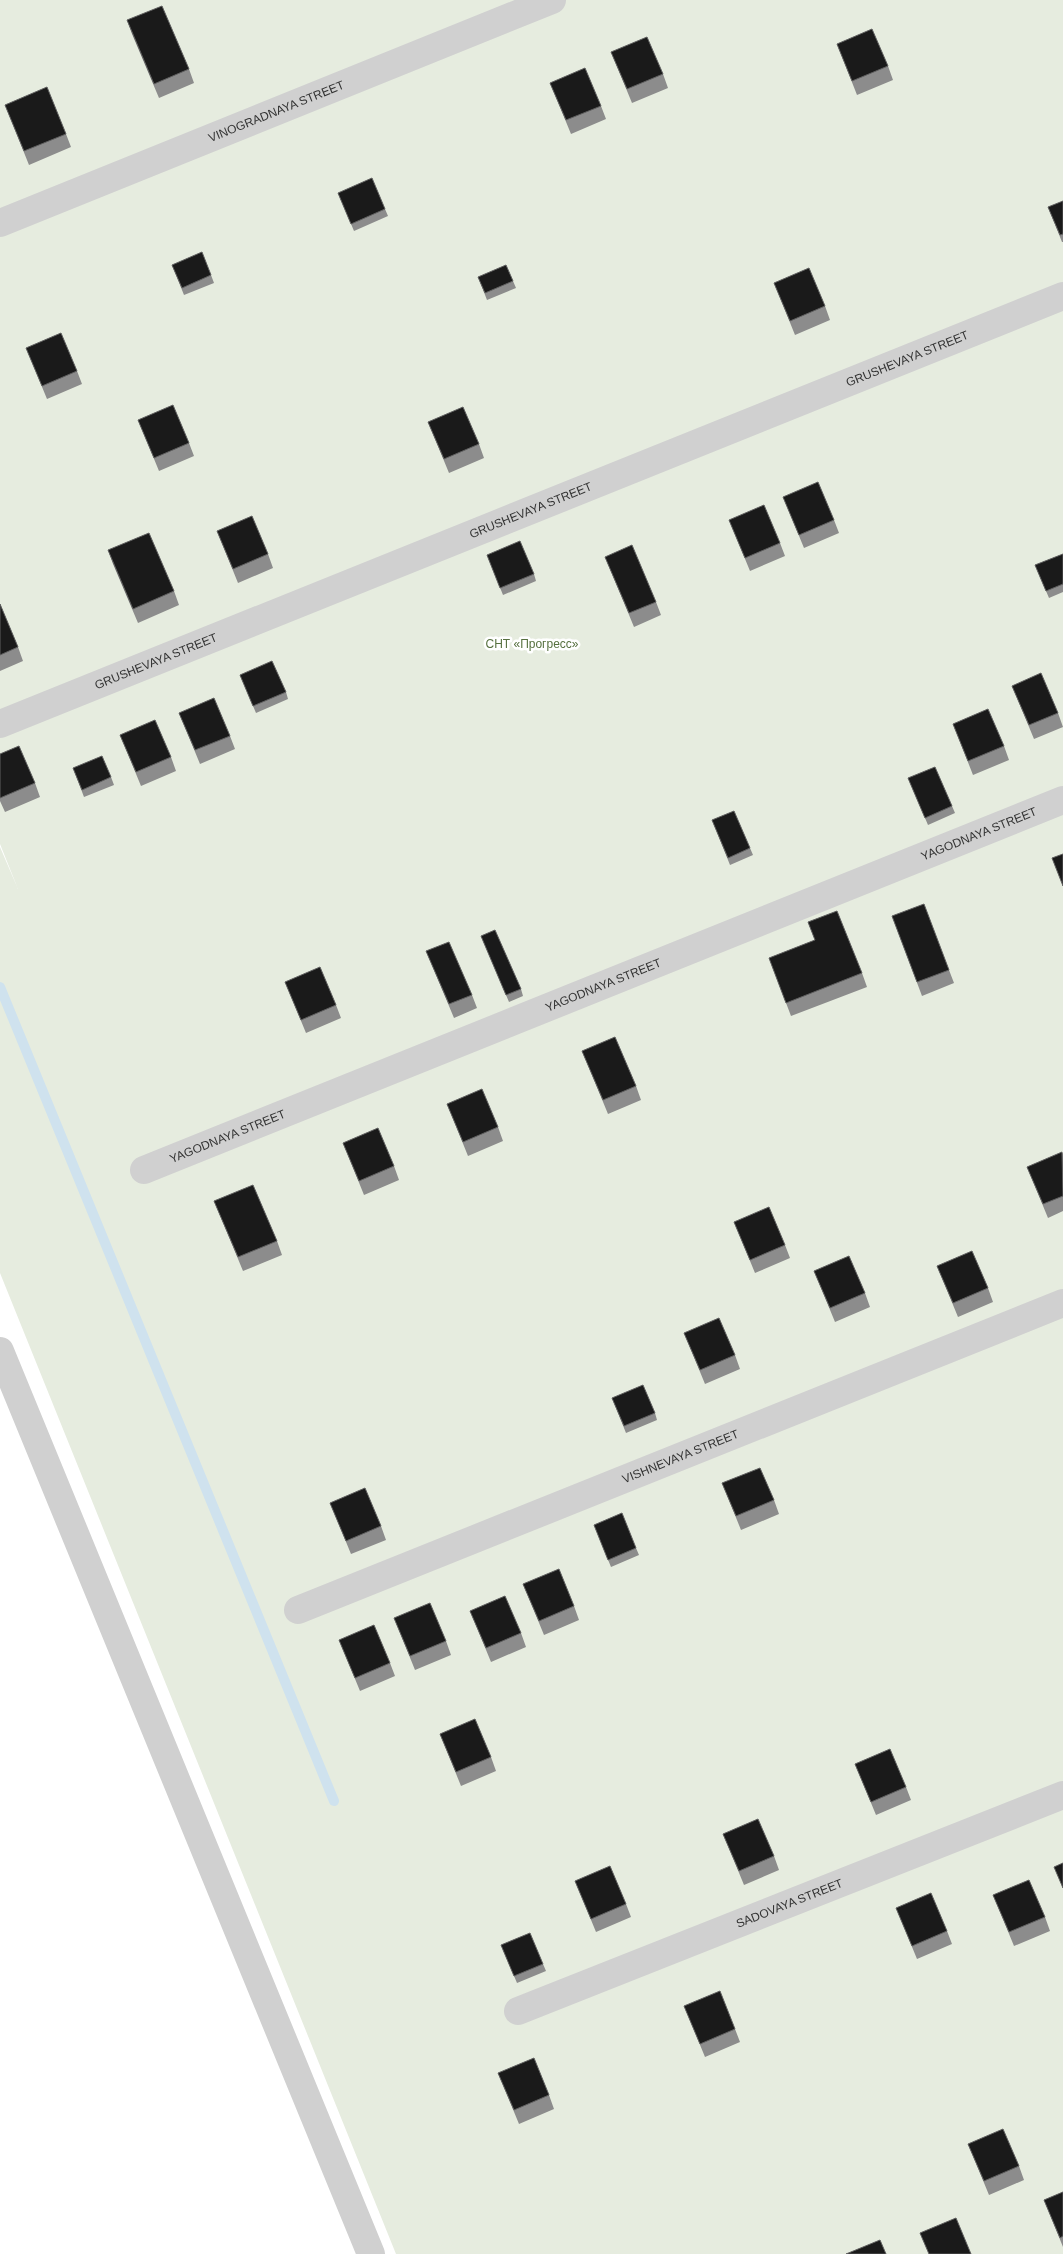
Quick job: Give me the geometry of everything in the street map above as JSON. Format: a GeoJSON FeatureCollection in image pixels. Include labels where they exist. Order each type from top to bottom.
{"type":"FeatureCollection","features":[{"type":"Feature","properties":{"kind":"street","name":"VINOGRADNAYA STREET"},"geometry":{"type":"LineString","coordinates":[[0,223],[552,0]]}},
{"type":"Feature","properties":{"kind":"street","name":"GRUSHEVAYA STREET"},"geometry":{"type":"LineString","coordinates":[[0,724],[1063,296]]}},
{"type":"Feature","properties":{"kind":"street","name":"YAGODNAYA STREET"},"geometry":{"type":"LineString","coordinates":[[144,1170],[1063,800]]}},
{"type":"Feature","properties":{"kind":"street","name":"VISHNEVAYA STREET"},"geometry":{"type":"LineString","coordinates":[[298,1610],[1063,1303]]}},
{"type":"Feature","properties":{"kind":"street"},"geometry":{"type":"LineString","coordinates":[[0,1351],[372,2254]]}},
{"type":"Feature","properties":{"kind":"street","name":"SADOVAYA STREET"},"geometry":{"type":"LineString","coordinates":[[518,2011],[1063,1795]]}},
{"type":"Feature","properties":{"kind":"green space","name":"СНТ «Прогресс»"},"geometry":{"type":"Polygon","coordinates":[[[0,0],[1063,0],[1063,2254],[396,2254],[0,1273],[0,847],[18,889],[0,844],[0,0]]]}},
{"type":"Feature","properties":{"kind":"building"},"geometry":{"type":"Polygon","coordinates":[[[162,6],[189,69],[154,84],[127,20],[162,6]]]}},
{"type":"Feature","properties":{"kind":"building"},"geometry":{"type":"Polygon","coordinates":[[[872,29],[888,66],[852,81],[837,44],[872,29]]]}},
{"type":"Feature","properties":{"kind":"building"},"geometry":{"type":"Polygon","coordinates":[[[647,37],[663,74],[627,89],[611,52],[647,37]]]}},
{"type":"Feature","properties":{"kind":"building"},"geometry":{"type":"Polygon","coordinates":[[[585,68],[601,106],[566,120],[550,83],[585,68]]]}},
{"type":"Feature","properties":{"kind":"building"},"geometry":{"type":"Polygon","coordinates":[[[47,87],[66,134],[24,151],[5,105],[47,87]]]}},
{"type":"Feature","properties":{"kind":"building"},"geometry":{"type":"Polygon","coordinates":[[[372,178],[385,209],[351,224],[338,193],[372,178]]]}},
{"type":"Feature","properties":{"kind":"building"},"geometry":{"type":"Polygon","coordinates":[[[1063,201],[1063,234],[1060,235],[1048,207],[1063,201]]]}},
{"type":"Feature","properties":{"kind":"building"},"geometry":{"type":"Polygon","coordinates":[[[202,252],[211,275],[182,288],[172,265],[202,252]]]}},
{"type":"Feature","properties":{"kind":"building"},"geometry":{"type":"Polygon","coordinates":[[[506,265],[513,281],[485,293],[478,277],[506,265]]]}},
{"type":"Feature","properties":{"kind":"building"},"geometry":{"type":"Polygon","coordinates":[[[809,268],[825,306],[790,321],[774,283],[809,268]]]}},
{"type":"Feature","properties":{"kind":"building"},"geometry":{"type":"Polygon","coordinates":[[[61,333],[77,371],[42,386],[26,348],[61,333]]]}},
{"type":"Feature","properties":{"kind":"building"},"geometry":{"type":"Polygon","coordinates":[[[173,405],[189,443],[154,458],[138,420],[173,405]]]}},
{"type":"Feature","properties":{"kind":"building"},"geometry":{"type":"Polygon","coordinates":[[[463,407],[479,444],[444,459],[428,422],[463,407]]]}},
{"type":"Feature","properties":{"kind":"building"},"geometry":{"type":"Polygon","coordinates":[[[818,482],[834,520],[799,535],[783,497],[818,482]]]}},
{"type":"Feature","properties":{"kind":"building"},"geometry":{"type":"Polygon","coordinates":[[[764,505],[780,543],[745,558],[729,520],[764,505]]]}},
{"type":"Feature","properties":{"kind":"building"},"geometry":{"type":"Polygon","coordinates":[[[252,516],[268,554],[233,569],[217,531],[252,516]]]}},
{"type":"Feature","properties":{"kind":"building"},"geometry":{"type":"Polygon","coordinates":[[[149,533],[174,591],[133,609],[108,550],[149,533]]]}},
{"type":"Feature","properties":{"kind":"building"},"geometry":{"type":"Polygon","coordinates":[[[520,541],[534,574],[500,588],[487,555],[520,541]]]}},
{"type":"Feature","properties":{"kind":"building"},"geometry":{"type":"Polygon","coordinates":[[[632,545],[656,602],[629,613],[605,557],[632,545]]]}},
{"type":"Feature","properties":{"kind":"building"},"geometry":{"type":"Polygon","coordinates":[[[1063,554],[1063,584],[1046,591],[1035,565],[1063,554]]]}},
{"type":"Feature","properties":{"kind":"building"},"geometry":{"type":"Polygon","coordinates":[[[0,604],[18,647],[0,655],[0,604]]]}},
{"type":"Feature","properties":{"kind":"building"},"geometry":{"type":"Polygon","coordinates":[[[272,661],[286,692],[253,706],[240,675],[272,661]]]}},
{"type":"Feature","properties":{"kind":"building"},"geometry":{"type":"Polygon","coordinates":[[[1041,673],[1058,713],[1029,725],[1012,686],[1041,673]]]}},
{"type":"Feature","properties":{"kind":"building"},"geometry":{"type":"Polygon","coordinates":[[[214,698],[230,736],[195,750],[179,713],[214,698]]]}},
{"type":"Feature","properties":{"kind":"building"},"geometry":{"type":"Polygon","coordinates":[[[988,709],[1004,746],[968,761],[953,724],[988,709]]]}},
{"type":"Feature","properties":{"kind":"building"},"geometry":{"type":"Polygon","coordinates":[[[155,720],[171,757],[136,772],[120,735],[155,720]]]}},
{"type":"Feature","properties":{"kind":"building"},"geometry":{"type":"Polygon","coordinates":[[[19,746],[35,783],[0,798],[0,754],[19,746]]]}},
{"type":"Feature","properties":{"kind":"building"},"geometry":{"type":"Polygon","coordinates":[[[102,756],[111,777],[82,790],[73,768],[102,756]]]}},
{"type":"Feature","properties":{"kind":"building"},"geometry":{"type":"Polygon","coordinates":[[[935,767],[952,806],[925,818],[908,778],[935,767]]]}},
{"type":"Feature","properties":{"kind":"building"},"geometry":{"type":"Polygon","coordinates":[[[734,811],[750,848],[728,858],[712,820],[734,811]]]}},
{"type":"Feature","properties":{"kind":"building"},"geometry":{"type":"Polygon","coordinates":[[[1063,854],[1063,886],[1052,858],[1063,854]]]}},
{"type":"Feature","properties":{"kind":"building"},"geometry":{"type":"Polygon","coordinates":[[[924,904],[949,970],[917,982],[892,916],[924,904]]]}},
{"type":"Feature","properties":{"kind":"building"},"geometry":{"type":"Polygon","coordinates":[[[837,911],[862,973],[786,1003],[769,958],[815,940],[808,922],[837,911]]]}},
{"type":"Feature","properties":{"kind":"building"},"geometry":{"type":"Polygon","coordinates":[[[495,930],[521,989],[506,995],[481,936],[495,930]]]}},
{"type":"Feature","properties":{"kind":"building"},"geometry":{"type":"Polygon","coordinates":[[[449,942],[472,995],[449,1004],[426,951],[449,942]]]}},
{"type":"Feature","properties":{"kind":"building"},"geometry":{"type":"Polygon","coordinates":[[[320,967],[336,1005],[301,1020],[285,982],[320,967]]]}},
{"type":"Feature","properties":{"kind":"building"},"geometry":{"type":"Polygon","coordinates":[[[615,1037],[636,1086],[603,1100],[582,1051],[615,1037]]]}},
{"type":"Feature","properties":{"kind":"building"},"geometry":{"type":"Polygon","coordinates":[[[482,1089],[498,1127],[463,1142],[447,1104],[482,1089]]]}},
{"type":"Feature","properties":{"kind":"building"},"geometry":{"type":"Polygon","coordinates":[[[378,1128],[394,1166],[359,1181],[343,1143],[378,1128]]]}},
{"type":"Feature","properties":{"kind":"building"},"geometry":{"type":"Polygon","coordinates":[[[1062,1152],[1063,1196],[1043,1204],[1027,1167],[1062,1152]]]}},
{"type":"Feature","properties":{"kind":"building"},"geometry":{"type":"Polygon","coordinates":[[[253,1185],[277,1241],[238,1257],[214,1201],[253,1185]]]}},
{"type":"Feature","properties":{"kind":"building"},"geometry":{"type":"Polygon","coordinates":[[[769,1207],[785,1245],[750,1260],[734,1222],[769,1207]]]}},
{"type":"Feature","properties":{"kind":"building"},"geometry":{"type":"Polygon","coordinates":[[[972,1251],[988,1288],[953,1303],[937,1266],[972,1251]]]}},
{"type":"Feature","properties":{"kind":"building"},"geometry":{"type":"Polygon","coordinates":[[[849,1256],[865,1293],[830,1308],[814,1271],[849,1256]]]}},
{"type":"Feature","properties":{"kind":"building"},"geometry":{"type":"Polygon","coordinates":[[[719,1318],[735,1355],[700,1370],[684,1333],[719,1318]]]}},
{"type":"Feature","properties":{"kind":"building"},"geometry":{"type":"Polygon","coordinates":[[[643,1385],[655,1413],[624,1426],[612,1398],[643,1385]]]}},
{"type":"Feature","properties":{"kind":"building"},"geometry":{"type":"Polygon","coordinates":[[[760,1468],[774,1500],[736,1516],[722,1483],[760,1468]]]}},
{"type":"Feature","properties":{"kind":"building"},"geometry":{"type":"Polygon","coordinates":[[[365,1488],[381,1526],[346,1541],[330,1503],[365,1488]]]}},
{"type":"Feature","properties":{"kind":"building"},"geometry":{"type":"Polygon","coordinates":[[[622,1513],[636,1548],[608,1560],[594,1525],[622,1513]]]}},
{"type":"Feature","properties":{"kind":"building"},"geometry":{"type":"Polygon","coordinates":[[[559,1569],[574,1606],[539,1621],[523,1584],[559,1569]]]}},
{"type":"Feature","properties":{"kind":"building"},"geometry":{"type":"Polygon","coordinates":[[[505,1596],[521,1633],[486,1648],[470,1611],[505,1596]]]}},
{"type":"Feature","properties":{"kind":"building"},"geometry":{"type":"Polygon","coordinates":[[[430,1603],[446,1641],[410,1656],[394,1618],[430,1603]]]}},
{"type":"Feature","properties":{"kind":"building"},"geometry":{"type":"Polygon","coordinates":[[[374,1625],[390,1663],[355,1678],[339,1640],[374,1625]]]}},
{"type":"Feature","properties":{"kind":"building"},"geometry":{"type":"Polygon","coordinates":[[[475,1719],[491,1757],[456,1772],[440,1734],[475,1719]]]}},
{"type":"Feature","properties":{"kind":"building"},"geometry":{"type":"Polygon","coordinates":[[[890,1749],[906,1787],[871,1802],[855,1764],[890,1749]]]}},
{"type":"Feature","properties":{"kind":"building"},"geometry":{"type":"Polygon","coordinates":[[[758,1819],[774,1856],[739,1871],[723,1834],[758,1819]]]}},
{"type":"Feature","properties":{"kind":"building"},"geometry":{"type":"Polygon","coordinates":[[[1063,1863],[1063,1888],[1054,1867],[1063,1863]]]}},
{"type":"Feature","properties":{"kind":"building"},"geometry":{"type":"Polygon","coordinates":[[[610,1866],[626,1904],[591,1919],[575,1881],[610,1866]]]}},
{"type":"Feature","properties":{"kind":"building"},"geometry":{"type":"Polygon","coordinates":[[[1029,1880],[1045,1917],[1009,1932],[993,1895],[1029,1880]]]}},
{"type":"Feature","properties":{"kind":"building"},"geometry":{"type":"Polygon","coordinates":[[[931,1893],[947,1931],[912,1946],[896,1908],[931,1893]]]}},
{"type":"Feature","properties":{"kind":"building"},"geometry":{"type":"Polygon","coordinates":[[[530,1933],[543,1964],[514,1976],[501,1945],[530,1933]]]}},
{"type":"Feature","properties":{"kind":"building"},"geometry":{"type":"Polygon","coordinates":[[[720,1991],[735,2029],[700,2044],[684,2006],[720,1991]]]}},
{"type":"Feature","properties":{"kind":"building"},"geometry":{"type":"Polygon","coordinates":[[[534,2058],[549,2095],[514,2110],[498,2073],[534,2058]]]}},
{"type":"Feature","properties":{"kind":"building"},"geometry":{"type":"Polygon","coordinates":[[[1003,2129],[1019,2166],[984,2181],[968,2144],[1003,2129]]]}},
{"type":"Feature","properties":{"kind":"building"},"geometry":{"type":"Polygon","coordinates":[[[1063,2192],[1063,2236],[1060,2238],[1044,2200],[1063,2192]]]}},
{"type":"Feature","properties":{"kind":"building"},"geometry":{"type":"Polygon","coordinates":[[[956,2218],[971,2254],[929,2254],[920,2233],[956,2218]]]}},
{"type":"Feature","properties":{"kind":"building"},"geometry":{"type":"Polygon","coordinates":[[[880,2240],[886,2254],[846,2254],[880,2240]]]}},
{"type":"Feature","properties":{"kind":"waterway"},"geometry":{"type":"LineString","coordinates":[[0,987],[334,1801]]}}]}
